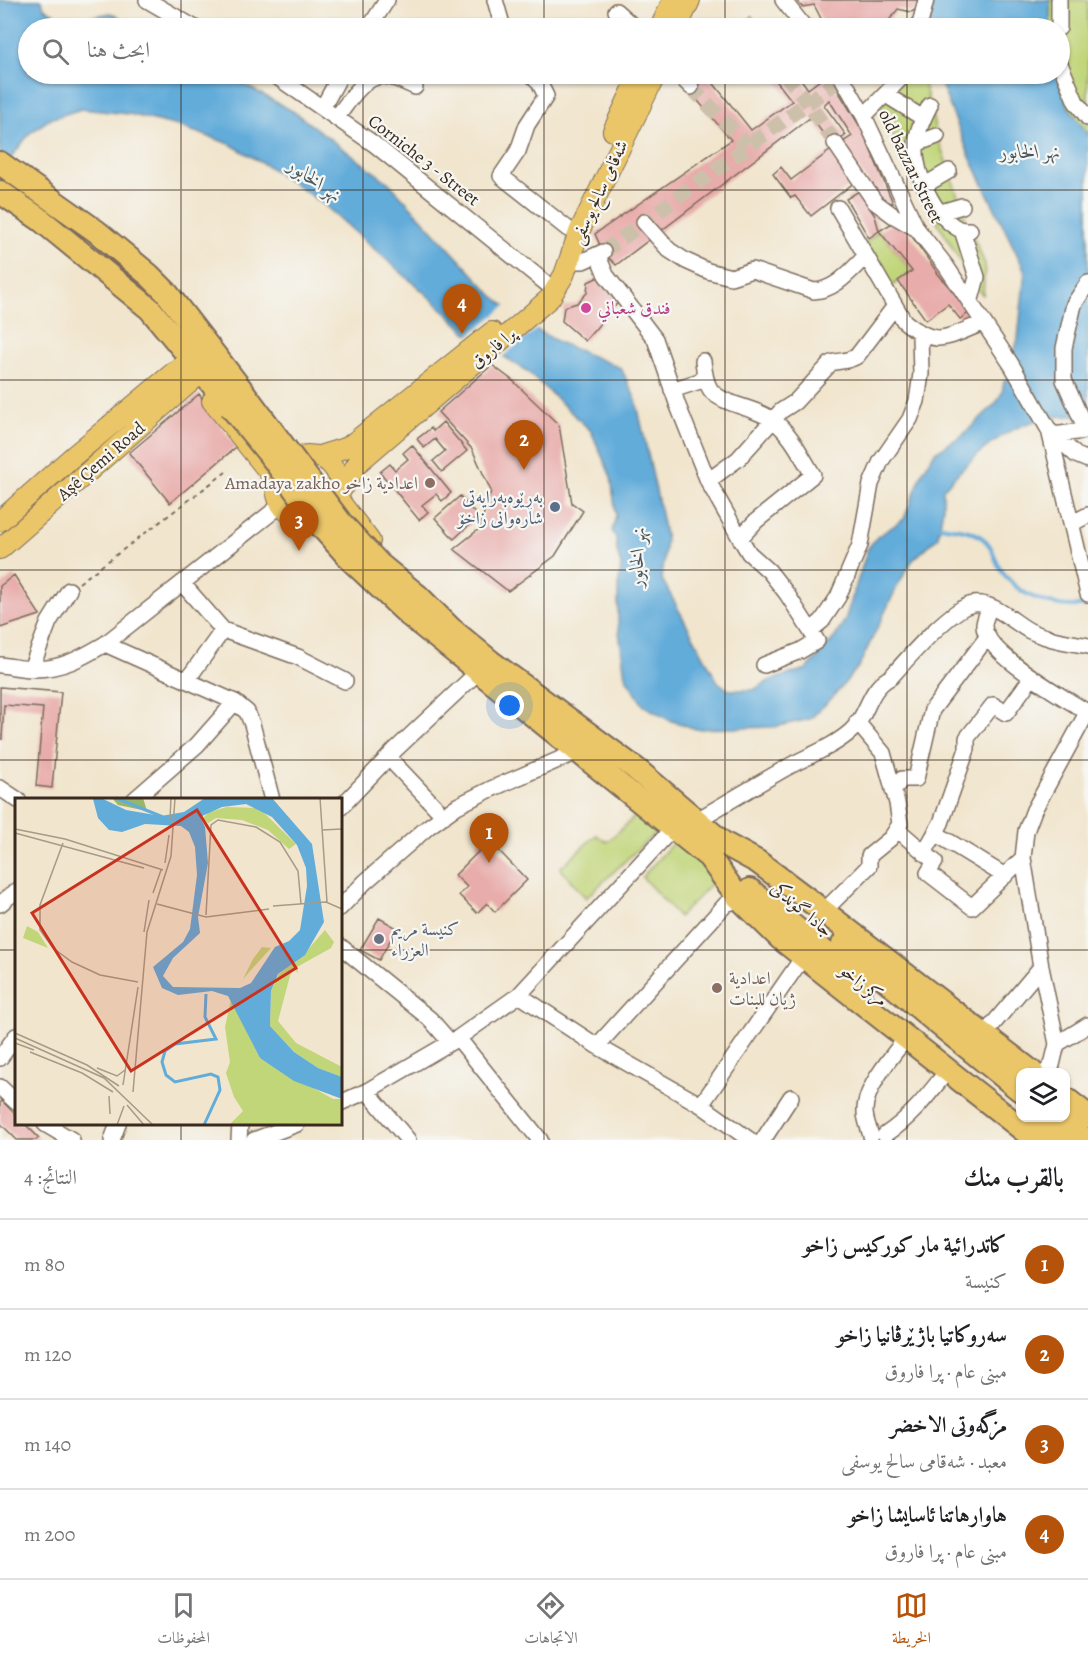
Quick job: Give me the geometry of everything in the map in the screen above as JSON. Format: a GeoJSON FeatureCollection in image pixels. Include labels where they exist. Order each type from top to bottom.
{"type":"FeatureCollection","features":[{"type":"Feature","properties":{"kind":"highway"},"geometry":{"type":"LineString","coordinates":[[0,164],[150,309],[193,369],[237,400]]}},
{"type":"Feature","properties":{"kind":"highway"},"geometry":{"type":"LineString","coordinates":[[0,192],[96,231],[166,292],[274,460],[320,525],[353,562],[414,606],[446,635],[478,672],[674,827],[716,850],[758,862],[1027,1068]]}},
{"type":"Feature","properties":{"kind":"highway"},"geometry":{"type":"LineString","coordinates":[[446,635],[491,662],[636,769],[697,820],[716,850],[740,899],[780,938],[1036,1140]]}},
{"type":"Feature","properties":{"kind":"highway","name":"جادا گوندکی"},"geometry":{"type":"LineString","coordinates":[[716,850],[1016,1087]]}},
{"type":"Feature","properties":{"kind":"highway","name":"مركز زاخو"},"geometry":{"type":"LineString","coordinates":[[716,850],[854,977],[1016,1108]]}},
{"type":"Feature","properties":{"kind":"highway"},"geometry":{"type":"LineString","coordinates":[[1070,1103],[1088,1116]]}},
{"type":"Feature","properties":{"kind":"highway"},"geometry":{"type":"LineString","coordinates":[[1034,1122],[1059,1140]]}},
{"type":"Feature","properties":{"kind":"highway"},"geometry":{"type":"LineString","coordinates":[[1062,1122],[1086,1140]]}},
{"type":"Feature","properties":{"kind":"main road"},"geometry":{"type":"LineString","coordinates":[[665,18],[673,0]]}},
{"type":"Feature","properties":{"kind":"main road"},"geometry":{"type":"LineString","coordinates":[[682,18],[690,0]]}},
{"type":"Feature","properties":{"kind":"main road","name":"شەقامی سالح یوسفی"},"geometry":{"type":"LineString","coordinates":[[541,296],[568,229],[635,84]]}},
{"type":"Feature","properties":{"kind":"main road","name":"شەقامی سالح یوسفی"},"geometry":{"type":"LineString","coordinates":[[541,296],[558,287],[579,232],[651,84]]}},
{"type":"Feature","properties":{"kind":"main road","name":"پرا فاروق"},"geometry":{"type":"LineString","coordinates":[[441,383],[541,296]]}},
{"type":"Feature","properties":{"kind":"main road"},"geometry":{"type":"LineString","coordinates":[[188,323],[214,339],[275,416],[311,455],[331,464],[336,470],[339,477],[339,495],[361,530],[379,551],[436,599],[446,635],[408,628],[332,555],[300,518],[286,511],[275,489],[282,466],[295,456],[311,455],[348,447],[441,383]]}},
{"type":"Feature","properties":{"kind":"main road"},"geometry":{"type":"LineString","coordinates":[[193,369],[244,441],[276,481]]}},
{"type":"Feature","properties":{"kind":"main road","name":"Aşê Çemi Road"},"geometry":{"type":"LineString","coordinates":[[0,521],[71,458],[193,369]]}},
{"type":"Feature","properties":{"kind":"main road","name":"Aşê Çemi Road"},"geometry":{"type":"LineString","coordinates":[[0,549],[193,369]]}},
{"type":"Feature","properties":{"kind":"main road"},"geometry":{"type":"LineString","coordinates":[[300,518],[316,518],[329,511],[357,464],[441,383]]}},
{"type":"Feature","properties":{"kind":"main road"},"geometry":{"type":"LineString","coordinates":[[244,441],[255,443],[265,440],[275,427],[275,416]]}},
{"type":"Feature","properties":{"kind":"main road"},"geometry":{"type":"LineString","coordinates":[[332,555],[333,543],[339,534],[350,529],[361,530]]}},
{"type":"Feature","properties":{"kind":"street"},"geometry":{"type":"LineString","coordinates":[[147,0],[166,5],[182,18]]}},
{"type":"Feature","properties":{"kind":"street"},"geometry":{"type":"LineString","coordinates":[[375,18],[387,0]]}},
{"type":"Feature","properties":{"kind":"street"},"geometry":{"type":"LineString","coordinates":[[495,0],[500,18]]}},
{"type":"Feature","properties":{"kind":"street"},"geometry":{"type":"LineString","coordinates":[[783,0],[798,18]]}},
{"type":"Feature","properties":{"kind":"street"},"geometry":{"type":"LineString","coordinates":[[922,18],[926,0]]}},
{"type":"Feature","properties":{"kind":"street"},"geometry":{"type":"LineString","coordinates":[[1059,0],[1059,18]]}},
{"type":"Feature","properties":{"kind":"street"},"geometry":{"type":"LineString","coordinates":[[616,11],[623,18]]}},
{"type":"Feature","properties":{"kind":"street","name":"Corniche 3 - Street"},"geometry":{"type":"LineString","coordinates":[[288,84],[374,144],[541,296]]}},
{"type":"Feature","properties":{"kind":"street"},"geometry":{"type":"LineString","coordinates":[[323,107],[336,84]]}},
{"type":"Feature","properties":{"kind":"street"},"geometry":{"type":"LineString","coordinates":[[337,117],[365,84]]}},
{"type":"Feature","properties":{"kind":"street"},"geometry":{"type":"LineString","coordinates":[[408,84],[415,87]]}},
{"type":"Feature","properties":{"kind":"street"},"geometry":{"type":"LineString","coordinates":[[540,84],[546,96],[527,125],[518,151],[501,177],[568,229]]}},
{"type":"Feature","properties":{"kind":"street"},"geometry":{"type":"LineString","coordinates":[[688,84],[691,87]]}},
{"type":"Feature","properties":{"kind":"street","name":"old bazzar Street"},"geometry":{"type":"LineString","coordinates":[[846,84],[864,116],[917,229],[946,266],[1011,364],[1051,432]]}},
{"type":"Feature","properties":{"kind":"street"},"geometry":{"type":"LineString","coordinates":[[864,116],[896,84]]}},
{"type":"Feature","properties":{"kind":"street"},"geometry":{"type":"LineString","coordinates":[[1068,84],[1076,102],[1088,118]]}},
{"type":"Feature","properties":{"kind":"street"},"geometry":{"type":"LineString","coordinates":[[886,94],[926,112],[916,144],[918,172],[941,212],[958,229],[966,230],[977,277],[970,303]]}},
{"type":"Feature","properties":{"kind":"street"},"geometry":{"type":"LineString","coordinates":[[916,144],[937,136]]}},
{"type":"Feature","properties":{"kind":"street"},"geometry":{"type":"LineString","coordinates":[[835,143],[875,202],[917,229]]}},
{"type":"Feature","properties":{"kind":"street"},"geometry":{"type":"LineString","coordinates":[[925,185],[950,171]]}},
{"type":"Feature","properties":{"kind":"street"},"geometry":{"type":"LineString","coordinates":[[941,212],[962,206]]}},
{"type":"Feature","properties":{"kind":"street"},"geometry":{"type":"LineString","coordinates":[[838,208],[904,321],[920,334],[933,339],[945,338],[983,322]]}},
{"type":"Feature","properties":{"kind":"street"},"geometry":{"type":"LineString","coordinates":[[644,222],[669,250],[708,271],[731,277],[752,270],[814,291],[824,290],[838,282],[865,257]]}},
{"type":"Feature","properties":{"kind":"street"},"geometry":{"type":"LineString","coordinates":[[568,261],[584,261],[601,254],[606,275],[655,339],[672,390],[708,481],[749,553],[769,571],[787,594],[817,640],[800,651],[764,664]]}},
{"type":"Feature","properties":{"kind":"street"},"geometry":{"type":"LineString","coordinates":[[1051,432],[1085,428],[1064,380],[1064,348],[1074,304],[1088,283]]}},
{"type":"Feature","properties":{"kind":"street"},"geometry":{"type":"LineString","coordinates":[[708,481],[738,459],[781,411],[795,402],[831,363],[849,362],[857,356],[895,306]]}},
{"type":"Feature","properties":{"kind":"street"},"geometry":{"type":"LineString","coordinates":[[811,630],[822,621],[838,597],[860,545],[871,484],[881,461],[910,419],[917,401],[921,374],[920,334]]}},
{"type":"Feature","properties":{"kind":"street"},"geometry":{"type":"LineString","coordinates":[[703,361],[706,379],[710,389],[717,397],[753,409],[774,420],[787,434],[813,475],[756,521],[740,538]]}},
{"type":"Feature","properties":{"kind":"street"},"geometry":{"type":"LineString","coordinates":[[672,390],[706,379]]}},
{"type":"Feature","properties":{"kind":"street"},"geometry":{"type":"LineString","coordinates":[[1051,432],[1076,455],[1088,460]]}},
{"type":"Feature","properties":{"kind":"street"},"geometry":{"type":"LineString","coordinates":[[1051,432],[1087,589]]}},
{"type":"Feature","properties":{"kind":"street"},"geometry":{"type":"LineString","coordinates":[[0,665],[31,669],[55,668],[74,662],[105,644],[281,504]]}},
{"type":"Feature","properties":{"kind":"street"},"geometry":{"type":"LineString","coordinates":[[1071,524],[1088,514]]}},
{"type":"Feature","properties":{"kind":"street"},"geometry":{"type":"LineString","coordinates":[[182,583],[223,630],[298,657],[345,681]]}},
{"type":"Feature","properties":{"kind":"street"},"geometry":{"type":"LineString","coordinates":[[31,669],[49,622],[69,590]]}},
{"type":"Feature","properties":{"kind":"street"},"geometry":{"type":"LineString","coordinates":[[697,820],[852,731],[880,682],[891,677],[949,617],[973,604],[1003,612],[1028,630],[1049,639],[1088,646]]}},
{"type":"Feature","properties":{"kind":"street"},"geometry":{"type":"LineString","coordinates":[[990,607],[984,626],[990,642],[1014,664],[1087,711],[1034,810],[1026,831],[1023,858],[1041,967],[1057,1044],[1049,1068]]}},
{"type":"Feature","properties":{"kind":"street"},"geometry":{"type":"LineString","coordinates":[[187,680],[223,630]]}},
{"type":"Feature","properties":{"kind":"street"},"geometry":{"type":"LineString","coordinates":[[893,790],[902,779],[916,779],[932,710],[988,636]]}},
{"type":"Feature","properties":{"kind":"street"},"geometry":{"type":"LineString","coordinates":[[105,644],[235,702],[247,712],[271,798]]}},
{"type":"Feature","properties":{"kind":"street"},"geometry":{"type":"LineString","coordinates":[[342,806],[388,757],[478,672]]}},
{"type":"Feature","properties":{"kind":"street"},"geometry":{"type":"LineString","coordinates":[[924,853],[941,823],[967,749],[967,738],[993,705],[1006,713],[1032,676]]}},
{"type":"Feature","properties":{"kind":"street"},"geometry":{"type":"LineString","coordinates":[[136,798],[197,745],[235,702]]}},
{"type":"Feature","properties":{"kind":"street"},"geometry":{"type":"LineString","coordinates":[[824,911],[869,866],[869,856],[891,838],[900,824],[883,753],[857,722]]}},
{"type":"Feature","properties":{"kind":"street"},"geometry":{"type":"LineString","coordinates":[[342,906],[364,882],[457,806],[579,751]]}},
{"type":"Feature","properties":{"kind":"street"},"geometry":{"type":"LineString","coordinates":[[388,757],[444,816]]}},
{"type":"Feature","properties":{"kind":"street"},"geometry":{"type":"LineString","coordinates":[[0,788],[15,798]]}},
{"type":"Feature","properties":{"kind":"street"},"geometry":{"type":"LineString","coordinates":[[342,1103],[454,1040],[519,995],[674,827]]}},
{"type":"Feature","properties":{"kind":"street"},"geometry":{"type":"LineString","coordinates":[[897,829],[935,862],[928,873],[972,908],[1023,858]]}},
{"type":"Feature","properties":{"kind":"street"},"geometry":{"type":"LineString","coordinates":[[935,833],[1005,876]]}},
{"type":"Feature","properties":{"kind":"street"},"geometry":{"type":"LineString","coordinates":[[0,904],[15,892]]}},
{"type":"Feature","properties":{"kind":"street"},"geometry":{"type":"LineString","coordinates":[[597,1046],[726,904],[740,899]]}},
{"type":"Feature","properties":{"kind":"street"},"geometry":{"type":"LineString","coordinates":[[342,948],[454,1040],[540,1140]]}},
{"type":"Feature","properties":{"kind":"street"},"geometry":{"type":"LineString","coordinates":[[700,1105],[803,957]]}},
{"type":"Feature","properties":{"kind":"street"},"geometry":{"type":"LineString","coordinates":[[983,1035],[1041,967]]}},
{"type":"Feature","properties":{"kind":"street"},"geometry":{"type":"LineString","coordinates":[[519,995],[597,1046],[700,1105],[750,1140]]}},
{"type":"Feature","properties":{"kind":"street"},"geometry":{"type":"LineString","coordinates":[[1057,1044],[1088,1025]]}},
{"type":"Feature","properties":{"kind":"street"},"geometry":{"type":"LineString","coordinates":[[0,1058],[15,1037]]}},
{"type":"Feature","properties":{"kind":"street"},"geometry":{"type":"LineString","coordinates":[[907,1037],[868,1096],[865,1113],[880,1138],[902,1124],[948,1070]]}},
{"type":"Feature","properties":{"kind":"street"},"geometry":{"type":"LineString","coordinates":[[0,1087],[15,1101]]}},
{"type":"Feature","properties":{"kind":"street"},"geometry":{"type":"LineString","coordinates":[[367,1091],[408,1140]]}},
{"type":"Feature","properties":{"kind":"street"},"geometry":{"type":"LineString","coordinates":[[763,1140],[791,1097]]}},
{"type":"Feature","properties":{"kind":"street"},"geometry":{"type":"LineString","coordinates":[[47,1125],[72,1140]]}},
{"type":"Feature","properties":{"kind":"street"},"geometry":{"type":"LineString","coordinates":[[112,1140],[118,1125]]}},
{"type":"Feature","properties":{"kind":"street"},"geometry":{"type":"LineString","coordinates":[[239,1140],[240,1125]]}},
{"type":"Feature","properties":{"kind":"street"},"geometry":{"type":"LineString","coordinates":[[254,1140],[277,1137],[295,1125]]}},
{"type":"Feature","properties":{"kind":"path"},"geometry":{"type":"LineString","coordinates":[[69,590],[226,472]]}},
{"type":"Feature","properties":{"kind":"green space"},"geometry":{"type":"Polygon","coordinates":[[[1050,0],[1088,0],[1088,135],[1068,106],[1060,84],[1070,84],[1070,18],[1050,18],[1050,0]]]}},
{"type":"Feature","properties":{"kind":"green space"},"geometry":{"type":"Polygon","coordinates":[[[896,84],[924,84],[937,136],[968,225],[985,264],[983,295],[970,284],[962,264],[915,186],[879,103],[896,84]]]}},
{"type":"Feature","properties":{"kind":"green space"},"geometry":{"type":"Polygon","coordinates":[[[878,232],[912,271],[888,289],[863,246],[878,232]]]}},
{"type":"Feature","properties":{"kind":"green space"},"geometry":{"type":"Polygon","coordinates":[[[640,812],[657,831],[586,898],[560,868],[596,835],[607,842],[640,812]]]}},
{"type":"Feature","properties":{"kind":"green space"},"geometry":{"type":"Polygon","coordinates":[[[680,835],[719,876],[679,917],[642,877],[680,835]]]}},
{"type":"Feature","properties":{"kind":"water","name":"نهر الخابور"},"geometry":{"type":"Polygon","coordinates":[[[0,0],[42,0],[44,8],[60,18],[18,18],[18,84],[243,84],[294,112],[389,183],[493,296],[535,329],[558,342],[621,368],[636,400],[660,509],[666,540],[662,579],[718,682],[729,690],[753,690],[771,680],[807,669],[835,637],[845,620],[868,548],[877,537],[904,519],[923,471],[935,452],[963,435],[996,403],[1002,393],[1004,381],[1009,378],[1007,368],[1011,363],[1018,339],[1025,271],[970,157],[941,84],[1060,84],[1068,106],[1088,135],[1088,417],[1065,416],[1025,424],[990,444],[943,489],[943,508],[938,537],[912,561],[859,666],[833,697],[810,719],[774,727],[696,729],[669,720],[643,705],[625,676],[618,624],[618,588],[621,566],[616,538],[612,531],[616,515],[611,477],[591,431],[527,371],[468,334],[322,203],[230,144],[178,126],[129,114],[81,109],[50,119],[30,133],[0,172],[0,0]]]}},
{"type":"Feature","properties":{"kind":"water"},"geometry":{"type":"Polygon","coordinates":[[[929,0],[1050,0],[1050,18],[926,18],[929,0]]]}},
{"type":"Feature","properties":{"kind":"water","name":"نهر الخابور"},"geometry":{"type":"Polygon","coordinates":[[[110,13],[120,18],[86,18],[110,13]]]}},
{"type":"Feature","properties":{"kind":"pier"},"geometry":{"type":"Polygon","coordinates":[[[508,304],[538,328],[501,358],[467,337],[508,304]]]}},
{"type":"Feature","properties":{"kind":"building"},"geometry":{"type":"Polygon","coordinates":[[[796,0],[923,0],[922,7],[911,12],[898,9],[891,18],[821,18],[814,5],[802,7],[796,0]]]}},
{"type":"Feature","properties":{"kind":"building"},"geometry":{"type":"Polygon","coordinates":[[[694,84],[714,84],[751,130],[792,101],[779,84],[804,84],[808,89],[815,84],[834,84],[862,130],[893,203],[882,201],[840,144],[852,136],[829,100],[824,105],[846,135],[832,146],[811,117],[616,265],[603,252],[595,234],[731,140],[688,89],[694,84]]]}},
{"type":"Feature","properties":{"kind":"building"},"geometry":{"type":"Polygon","coordinates":[[[831,150],[855,182],[811,216],[795,196],[791,198],[773,174],[781,167],[791,180],[831,150]]]}},
{"type":"Feature","properties":{"kind":"building"},"geometry":{"type":"Polygon","coordinates":[[[859,191],[875,216],[879,231],[869,238],[846,199],[859,191]]]}},
{"type":"Feature","properties":{"kind":"building"},"geometry":{"type":"Polygon","coordinates":[[[894,222],[904,225],[939,275],[970,312],[960,319],[948,304],[926,320],[898,281],[912,271],[879,231],[894,222]]]}},
{"type":"Feature","properties":{"kind":"building"},"geometry":{"type":"Polygon","coordinates":[[[603,275],[621,299],[585,341],[562,321],[564,307],[577,303],[587,293],[588,282],[603,275]]]}},
{"type":"Feature","properties":{"kind":"building"},"geometry":{"type":"Polygon","coordinates":[[[492,365],[512,380],[559,425],[572,503],[583,511],[555,556],[508,591],[454,549],[479,529],[491,491],[472,449],[438,412],[492,365]]]}},
{"type":"Feature","properties":{"kind":"building"},"geometry":{"type":"Polygon","coordinates":[[[199,394],[236,447],[170,503],[129,453],[199,394]]]}},
{"type":"Feature","properties":{"kind":"building"},"geometry":{"type":"Polygon","coordinates":[[[443,422],[467,451],[442,472],[433,461],[445,451],[435,439],[424,448],[417,439],[431,428],[433,431],[443,422]]]}},
{"type":"Feature","properties":{"kind":"building"},"geometry":{"type":"Polygon","coordinates":[[[412,445],[451,493],[442,501],[436,494],[422,505],[428,512],[419,520],[380,472],[390,464],[395,470],[408,459],[403,453],[412,445]]]}},
{"type":"Feature","properties":{"kind":"building"},"geometry":{"type":"Polygon","coordinates":[[[460,496],[478,517],[454,539],[435,518],[460,496]]]}},
{"type":"Feature","properties":{"kind":"building"},"geometry":{"type":"Polygon","coordinates":[[[14,575],[40,615],[0,628],[0,586],[14,575]]]}},
{"type":"Feature","properties":{"kind":"building"},"geometry":{"type":"Polygon","coordinates":[[[0,687],[61,692],[52,788],[36,786],[43,708],[4,705],[2,739],[0,739],[0,687]]]}},
{"type":"Feature","properties":{"kind":"building"},"geometry":{"type":"Polygon","coordinates":[[[485,836],[527,880],[495,912],[487,903],[477,913],[459,895],[467,887],[455,875],[480,850],[475,845],[485,836]]]}},
{"type":"Feature","properties":{"kind":"building","name":"كنيسة مريم العزراء"},"geometry":{"type":"Polygon","coordinates":[[[379,918],[397,928],[379,960],[360,950],[379,918]]]}},
{"type":"Feature","properties":{"kind":"building"},"geometry":{"type":"Polygon","coordinates":[[[2,1101],[15,1114],[15,1125],[26,1125],[39,1138],[17,1140],[0,1123],[0,1103],[2,1101]]]}},
{"type":"Feature","properties":{"kind":"waterway"},"geometry":{"type":"LineString","coordinates":[[937,525],[966,530],[985,540],[1007,578],[1027,594],[1050,603],[1088,605]]}},
{"type":"Feature","properties":{"kind":"tunnel"},"geometry":{"type":"LineString","coordinates":[[793,84],[835,143]]}},
{"type":"Feature","properties":{"kind":"tunnel"},"geometry":{"type":"LineString","coordinates":[[603,252],[833,84]]}},
{"type":"Feature","properties":{"kind":"tunnel"},"geometry":{"type":"LineString","coordinates":[[691,87],[747,145]]}},
{"type":"Feature","properties":{"kind":"place","name":"فندق شعباني"},"geometry":{"type":"Point","coordinates":[586,308]}},
{"type":"Feature","properties":{"kind":"place","name":"هاوارهاتنا ئاسایشا زاخو"},"geometry":{"type":"Point","coordinates":[462,334]}},
{"type":"Feature","properties":{"kind":"place","name":"سه‌روكاتيا باژێرڤانيا زاخو"},"geometry":{"type":"Point","coordinates":[524,470]}},
{"type":"Feature","properties":{"kind":"place","name":"Amadaya zakho اعدادية زاخو"},"geometry":{"type":"Point","coordinates":[430,483]}},
{"type":"Feature","properties":{"kind":"place","name":"بەڕێوەبەرایەتی شارەوانی زاخۆ"},"geometry":{"type":"Point","coordinates":[555,507]}},
{"type":"Feature","properties":{"kind":"place","name":"مزگەوتی الاخضر"},"geometry":{"type":"Point","coordinates":[299,551]}},
{"type":"Feature","properties":{"kind":"place","name":"كاتدرائية مار كوركيس زاخو"},"geometry":{"type":"Point","coordinates":[489,863]}},
{"type":"Feature","properties":{"kind":"place","name":"كنيسة مريم العزراء"},"geometry":{"type":"Point","coordinates":[379,939]}},
{"type":"Feature","properties":{"kind":"place","name":"اعدادية ژیان للبنات"},"geometry":{"type":"Point","coordinates":[717,988]}}]}
